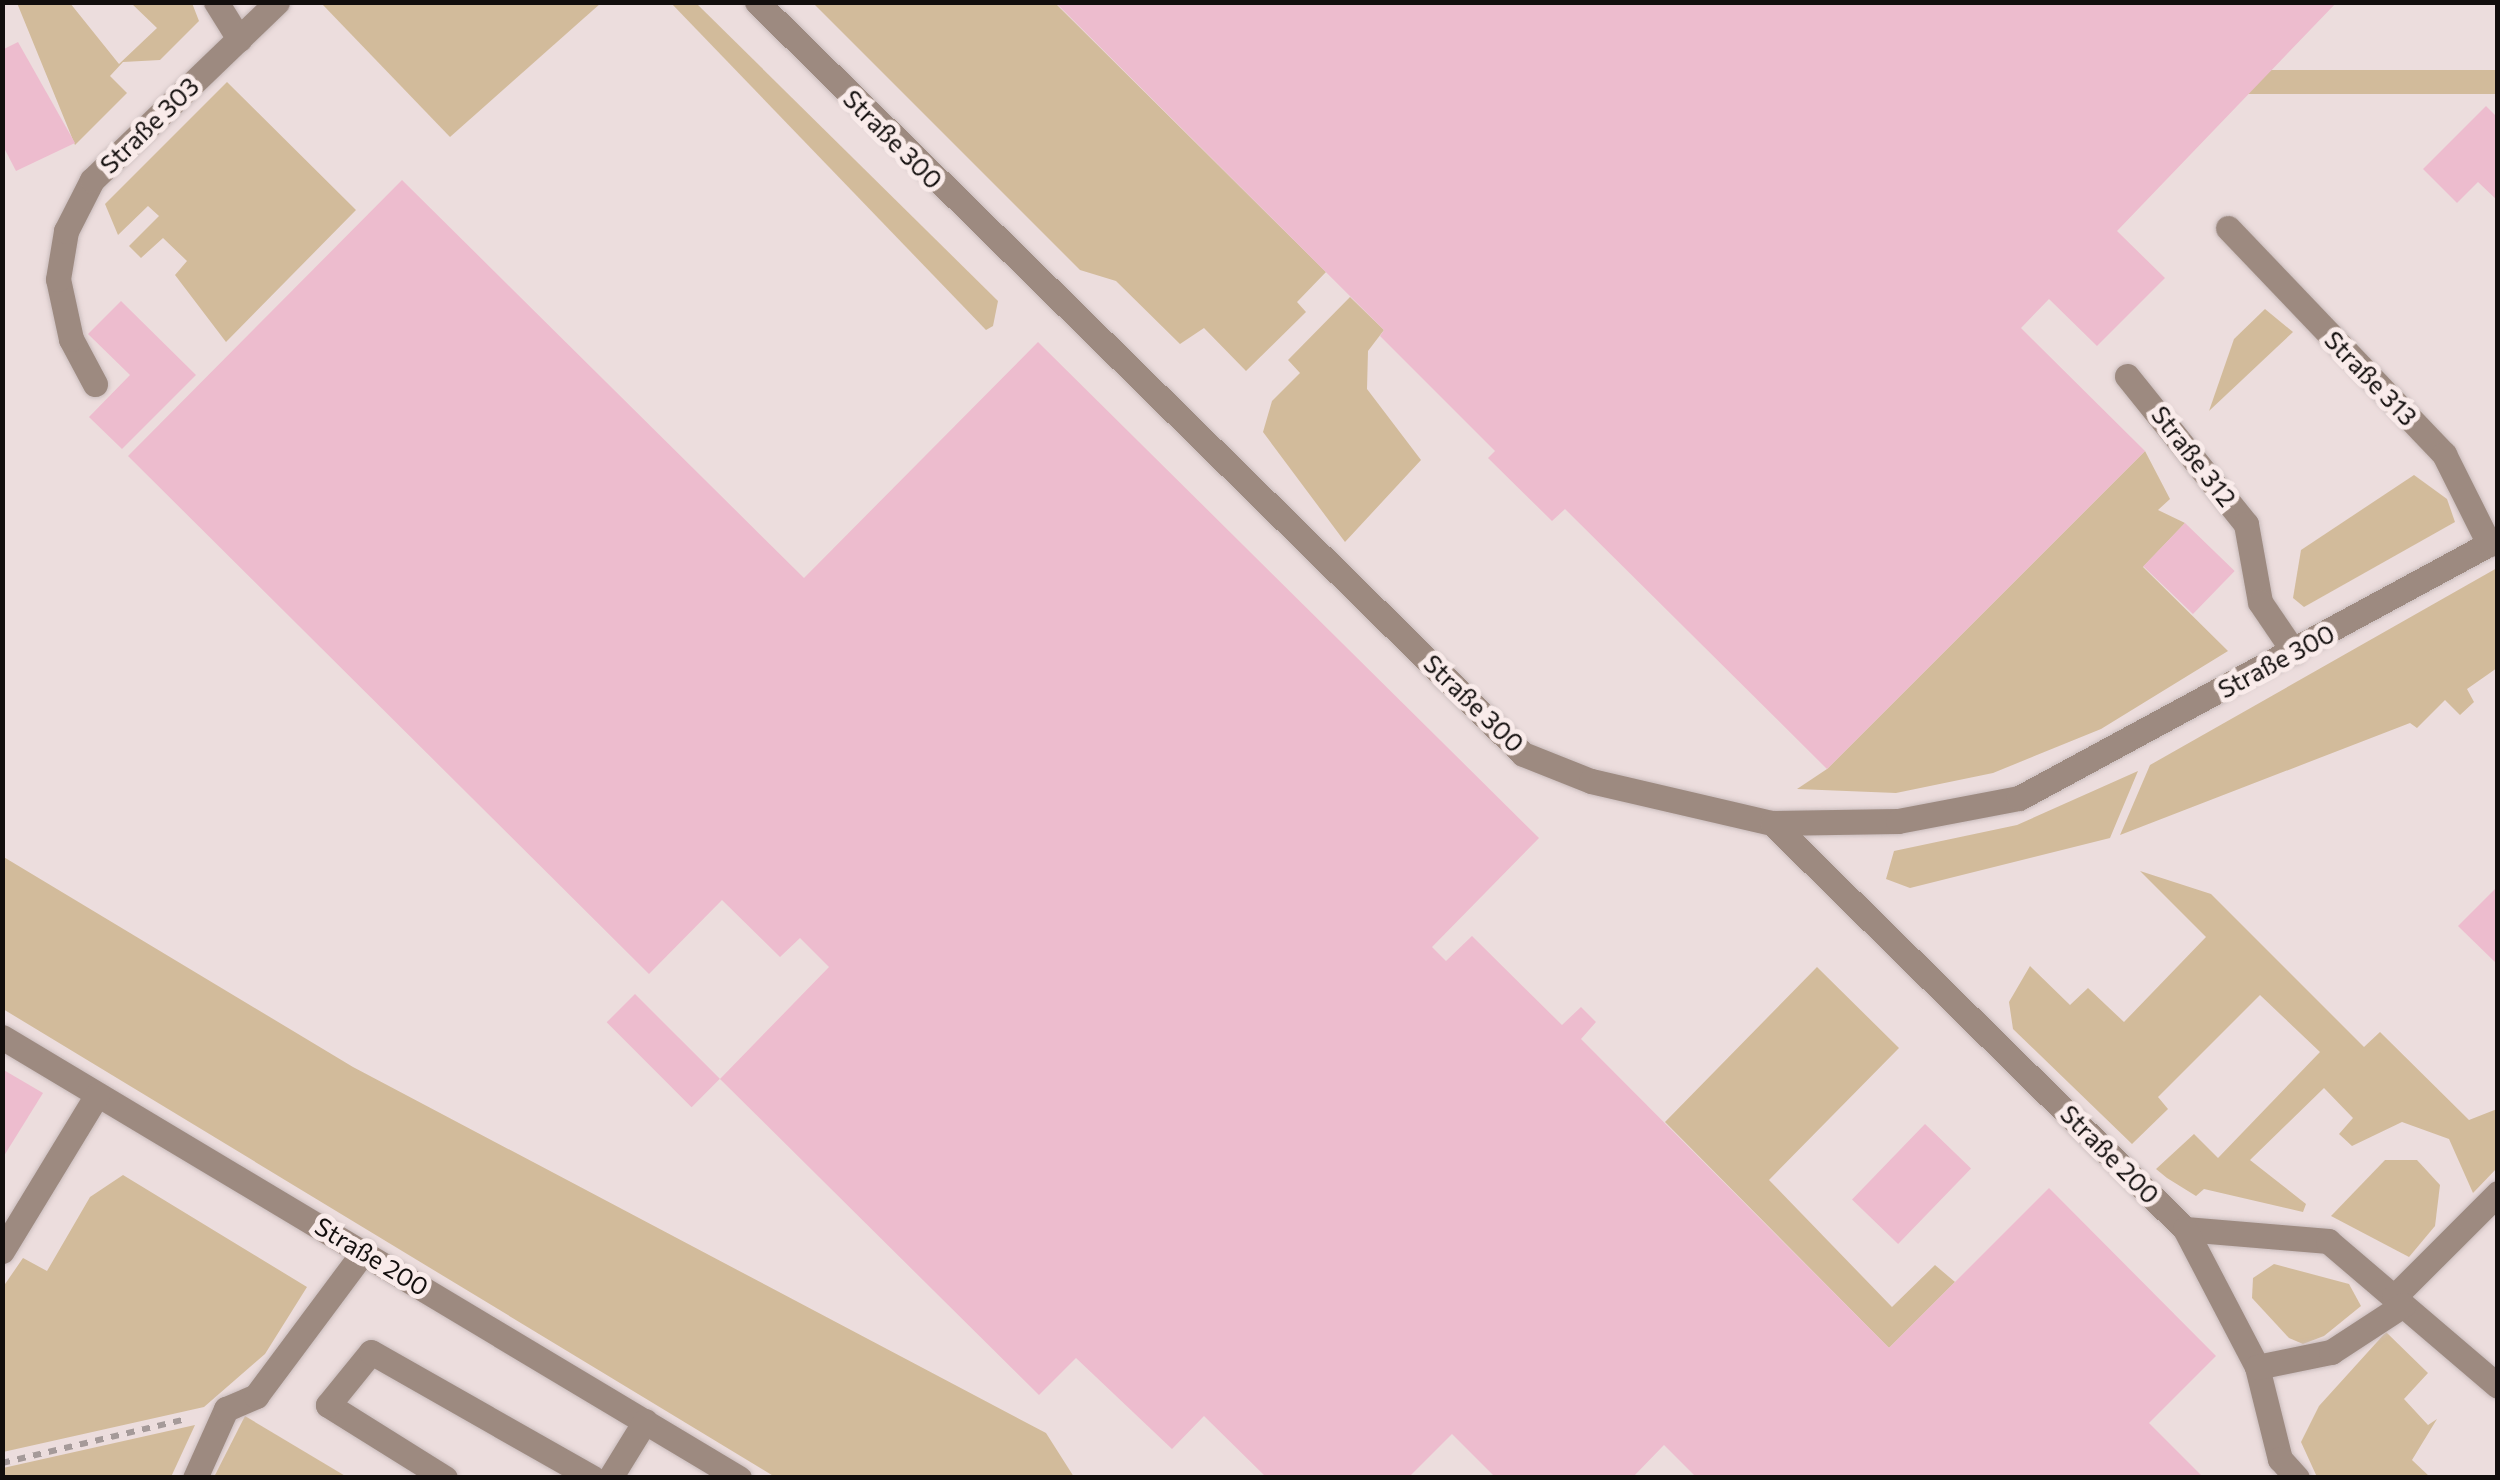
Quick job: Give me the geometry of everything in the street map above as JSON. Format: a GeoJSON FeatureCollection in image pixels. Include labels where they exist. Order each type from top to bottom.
{"type":"FeatureCollection","features":[{"type":"Feature","properties":{"kind":"street"},"geometry":{"type":"LineString","coordinates":[[216,2],[238,39]]}},
{"type":"Feature","properties":{"kind":"street","name":"Straße 303"},"geometry":{"type":"LineString","coordinates":[[95,384],[71,339],[58,279],[66,231],[92,180],[277,2]]}},
{"type":"Feature","properties":{"kind":"street","name":"Straße 300"},"geometry":{"type":"LineString","coordinates":[[757,2],[1523,754],[1678,807],[1772,823],[1898,821],[2019,798],[2493,541]]}},
{"type":"Feature","properties":{"kind":"street","name":"Straße 313"},"geometry":{"type":"LineString","coordinates":[[2228,228],[2444,454],[2493,541]]}},
{"type":"Feature","properties":{"kind":"street","name":"Straße 312"},"geometry":{"type":"LineString","coordinates":[[2127,376],[2246,524],[2260,602],[2294,652]]}},
{"type":"Feature","properties":{"kind":"street","name":"Straße 200"},"geometry":{"type":"LineString","coordinates":[[1772,823],[2184,1229],[2256,1367],[2280,1459],[2297,1478]]}},
{"type":"Feature","properties":{"kind":"street","name":"Straße 200"},"geometry":{"type":"LineString","coordinates":[[2,1037],[739,1478]]}},
{"type":"Feature","properties":{"kind":"street"},"geometry":{"type":"LineString","coordinates":[[2,1251],[97,1095]]}},
{"type":"Feature","properties":{"kind":"street"},"geometry":{"type":"LineString","coordinates":[[2256,1367],[2331,1352],[2399,1301],[2498,1193]]}},
{"type":"Feature","properties":{"kind":"street"},"geometry":{"type":"LineString","coordinates":[[2184,1229],[2328,1241],[2498,1386]]}},
{"type":"Feature","properties":{"kind":"street"},"geometry":{"type":"LineString","coordinates":[[194,1478],[226,1410],[256,1396],[364,1251]]}},
{"type":"Feature","properties":{"kind":"street"},"geometry":{"type":"LineString","coordinates":[[445,1478],[328,1405],[370,1352],[594,1478]]}},
{"type":"Feature","properties":{"kind":"street"},"geometry":{"type":"LineString","coordinates":[[610,1478],[645,1421]]}},
{"type":"Feature","properties":{"kind":"path"},"geometry":{"type":"LineString","coordinates":[[2,1463],[226,1410]]}},
{"type":"Feature","properties":{"kind":"shaded area"},"geometry":{"type":"Polygon","coordinates":[[[326,2],[601,3],[450,137],[323,5],[326,2]]]}},
{"type":"Feature","properties":{"kind":"shaded area"},"geometry":{"type":"Polygon","coordinates":[[[17,3],[70,3],[119,64],[157,28],[131,3],[192,3],[199,21],[160,60],[123,62],[110,76],[127,93],[75,145],[17,3]]]}},
{"type":"Feature","properties":{"kind":"shaded area"},"geometry":{"type":"Polygon","coordinates":[[[671,3],[696,3],[998,301],[993,326],[986,330],[671,3]]]}},
{"type":"Feature","properties":{"kind":"shaded area"},"geometry":{"type":"Polygon","coordinates":[[[813,3],[1055,3],[1326,272],[1297,302],[1306,312],[1246,371],[1204,328],[1180,344],[1116,281],[1080,270],[813,3]]]}},
{"type":"Feature","properties":{"kind":"shaded area"},"geometry":{"type":"Polygon","coordinates":[[[2213,70],[2497,70],[2497,94],[2213,94],[2213,70]]]}},
{"type":"Feature","properties":{"kind":"shaded area"},"geometry":{"type":"Polygon","coordinates":[[[227,82],[356,210],[226,342],[175,275],[187,261],[163,238],[141,258],[129,246],[159,216],[148,206],[118,235],[105,204],[227,82]]]}},
{"type":"Feature","properties":{"kind":"shaded area"},"geometry":{"type":"Polygon","coordinates":[[[1350,297],[1384,330],[1368,351],[1367,389],[1421,460],[1345,542],[1263,432],[1272,401],[1300,373],[1288,360],[1350,297]]]}},
{"type":"Feature","properties":{"kind":"shaded area"},"geometry":{"type":"Polygon","coordinates":[[[2265,309],[2293,332],[2209,411],[2234,339],[2265,309]]]}},
{"type":"Feature","properties":{"kind":"shaded area"},"geometry":{"type":"Polygon","coordinates":[[[2145,451],[2170,499],[2158,510],[2185,523],[2143,567],[2228,651],[2101,729],[1993,773],[1896,793],[1797,789],[1827,769],[2145,451]]]}},
{"type":"Feature","properties":{"kind":"shaded area"},"geometry":{"type":"Polygon","coordinates":[[[2414,475],[2447,499],[2455,522],[2304,607],[2293,598],[2301,550],[2414,475]]]}},
{"type":"Feature","properties":{"kind":"shaded area"},"geometry":{"type":"Polygon","coordinates":[[[2497,568],[2497,668],[2467,689],[2474,702],[2460,715],[2445,700],[2417,728],[2410,723],[2120,835],[2150,765],[2497,568]]]}},
{"type":"Feature","properties":{"kind":"shaded area"},"geometry":{"type":"Polygon","coordinates":[[[2138,771],[2110,838],[1910,888],[1886,879],[1894,851],[2017,825],[2138,771]]]}},
{"type":"Feature","properties":{"kind":"shaded area"},"geometry":{"type":"Polygon","coordinates":[[[2,856],[353,1067],[1046,1433],[1074,1477],[775,1477],[3,1009],[2,856]]]}},
{"type":"Feature","properties":{"kind":"shaded area"},"geometry":{"type":"Polygon","coordinates":[[[2140,871],[2211,894],[2364,1047],[2380,1032],[2469,1120],[2497,1109],[2497,1168],[2473,1193],[2449,1139],[2402,1122],[2352,1146],[2339,1134],[2353,1118],[2324,1088],[2250,1160],[2306,1204],[2303,1212],[2204,1189],[2196,1196],[2156,1169],[2194,1134],[2218,1158],[2320,1052],[2260,995],[2158,1097],[2168,1109],[2132,1144],[2013,1029],[2009,1002],[2030,966],[2070,1005],[2088,988],[2124,1022],[2206,937],[2140,871]]]}},
{"type":"Feature","properties":{"kind":"shaded area"},"geometry":{"type":"Polygon","coordinates":[[[1817,967],[1899,1048],[1769,1180],[1892,1307],[1935,1265],[1955,1282],[1889,1348],[1665,1122],[1817,967]]]}},
{"type":"Feature","properties":{"kind":"shaded area"},"geometry":{"type":"Polygon","coordinates":[[[2385,1160],[2417,1160],[2440,1185],[2435,1226],[2409,1257],[2331,1216],[2385,1160]]]}},
{"type":"Feature","properties":{"kind":"shaded area"},"geometry":{"type":"Polygon","coordinates":[[[123,1175],[307,1287],[265,1354],[204,1407],[3,1452],[3,1287],[23,1258],[47,1271],[90,1197],[123,1175]]]}},
{"type":"Feature","properties":{"kind":"shaded area"},"geometry":{"type":"Polygon","coordinates":[[[2274,1264],[2349,1284],[2361,1306],[2324,1336],[2303,1344],[2289,1338],[2252,1298],[2253,1278],[2274,1264]]]}},
{"type":"Feature","properties":{"kind":"shaded area"},"geometry":{"type":"Polygon","coordinates":[[[2386,1332],[2428,1373],[2404,1399],[2428,1425],[2437,1419],[2412,1460],[2430,1477],[2317,1477],[2301,1442],[2319,1406],[2386,1332]]]}},
{"type":"Feature","properties":{"kind":"shaded area"},"geometry":{"type":"Polygon","coordinates":[[[245,1416],[347,1477],[214,1477],[245,1416]]]}},
{"type":"Feature","properties":{"kind":"shaded area"},"geometry":{"type":"Polygon","coordinates":[[[195,1425],[171,1477],[3,1477],[3,1468],[195,1425]]]}},
{"type":"Feature","properties":{"kind":"building"},"geometry":{"type":"Polygon","coordinates":[[[1055,2],[2337,2],[2117,231],[2165,278],[2097,346],[2049,299],[2021,328],[2145,451],[1827,769],[1565,509],[1552,521],[1488,458],[1495,451],[1380,336],[1384,330],[1055,2]]]}},
{"type":"Feature","properties":{"kind":"building"},"geometry":{"type":"Polygon","coordinates":[[[18,42],[75,143],[16,171],[2,144],[2,50],[18,42]]]}},
{"type":"Feature","properties":{"kind":"building"},"geometry":{"type":"Polygon","coordinates":[[[2486,106],[2498,118],[2498,201],[2478,182],[2457,203],[2423,169],[2486,106]]]}},
{"type":"Feature","properties":{"kind":"building"},"geometry":{"type":"Polygon","coordinates":[[[402,180],[804,578],[1038,342],[1539,838],[1432,947],[1446,961],[1472,936],[1562,1025],[1581,1007],[1596,1022],[1581,1039],[1889,1348],[2049,1188],[2216,1356],[2149,1423],[2204,1478],[1697,1478],[1664,1445],[1632,1478],[1496,1478],[1452,1434],[1408,1478],[1267,1478],[1204,1416],[1172,1449],[1076,1358],[1039,1395],[720,1079],[829,967],[800,938],[780,957],[722,900],[649,974],[128,456],[402,180]]]}},
{"type":"Feature","properties":{"kind":"building"},"geometry":{"type":"Polygon","coordinates":[[[121,301],[196,375],[122,449],[89,417],[130,375],[88,334],[121,301]]]}},
{"type":"Feature","properties":{"kind":"building"},"geometry":{"type":"Polygon","coordinates":[[[2185,523],[2235,571],[2193,614],[2143,566],[2185,523]]]}},
{"type":"Feature","properties":{"kind":"building"},"geometry":{"type":"Polygon","coordinates":[[[2498,886],[2498,965],[2458,926],[2498,886]]]}},
{"type":"Feature","properties":{"kind":"building"},"geometry":{"type":"Polygon","coordinates":[[[635,994],[720,1079],[692,1107],[607,1022],[635,994]]]}},
{"type":"Feature","properties":{"kind":"building"},"geometry":{"type":"Polygon","coordinates":[[[2,1069],[43,1093],[2,1159],[2,1069]]]}},
{"type":"Feature","properties":{"kind":"building"},"geometry":{"type":"Polygon","coordinates":[[[1925,1124],[1971,1168],[1898,1244],[1852,1200],[1925,1124]]]}}]}
